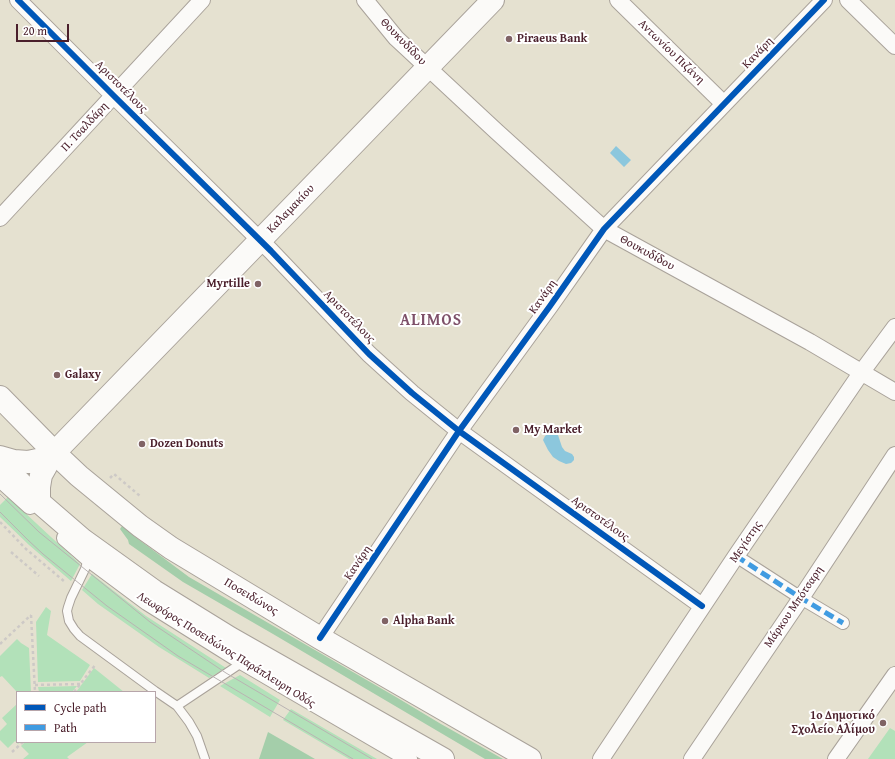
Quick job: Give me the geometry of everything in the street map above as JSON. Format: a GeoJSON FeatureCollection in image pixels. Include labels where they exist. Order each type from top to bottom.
{"type":"FeatureCollection","features":[{"type":"Feature","properties":{"kind":"main road","name":"Καλαμακίου"},"geometry":{"type":"LineString","coordinates":[[55,452],[493,0]]}},
{"type":"Feature","properties":{"kind":"main road","name":"Ποσειδώνος"},"geometry":{"type":"LineString","coordinates":[[0,397],[79,476],[140,526],[171,548],[320,638],[530,759]]}},
{"type":"Feature","properties":{"kind":"main road"},"geometry":{"type":"LineString","coordinates":[[0,457],[14,461],[28,462],[42,460],[55,452]]}},
{"type":"Feature","properties":{"kind":"main road"},"geometry":{"type":"LineString","coordinates":[[39,502],[39,487],[42,475],[55,452]]}},
{"type":"Feature","properties":{"kind":"main road"},"geometry":{"type":"LineString","coordinates":[[0,462],[85,549],[122,569],[159,595],[230,638],[443,759]]}},
{"type":"Feature","properties":{"kind":"street","name":"Αριστοτέλους"},"geometry":{"type":"LineString","coordinates":[[18,0],[260,241],[368,354],[412,393],[459,431],[702,606]]}},
{"type":"Feature","properties":{"kind":"street","name":"Π. Τσαλδάρη"},"geometry":{"type":"LineString","coordinates":[[0,218],[202,0]]}},
{"type":"Feature","properties":{"kind":"street","name":"Θουκυδίδου"},"geometry":{"type":"LineString","coordinates":[[365,0],[396,38],[565,195],[604,229],[804,338],[895,392]]}},
{"type":"Feature","properties":{"kind":"street","name":"Αντωνίου Πιζάνη"},"geometry":{"type":"LineString","coordinates":[[618,0],[724,104]]}},
{"type":"Feature","properties":{"kind":"street","name":"Κανάρη"},"geometry":{"type":"LineString","coordinates":[[320,638],[459,431],[604,229],[824,0]]}},
{"type":"Feature","properties":{"kind":"street"},"geometry":{"type":"LineString","coordinates":[[848,0],[895,46]]}},
{"type":"Feature","properties":{"kind":"street","name":"Μεγίστης"},"geometry":{"type":"LineString","coordinates":[[601,759],[736,556],[861,373],[895,327]]}},
{"type":"Feature","properties":{"kind":"street","name":"Μάρκου Μπότσαρη"},"geometry":{"type":"LineString","coordinates":[[692,759],[801,598],[895,455]]}},
{"type":"Feature","properties":{"kind":"street","name":"Λεωφόρος Ποσειδώνος Παράπλευρη Οδός"},"geometry":{"type":"LineString","coordinates":[[0,479],[85,549],[146,602],[242,662],[409,759]]}},
{"type":"Feature","properties":{"kind":"street"},"geometry":{"type":"LineString","coordinates":[[736,556],[843,624]]}},
{"type":"Feature","properties":{"kind":"street"},"geometry":{"type":"LineString","coordinates":[[836,759],[895,675]]}},
{"type":"Feature","properties":{"kind":"lane"},"geometry":{"type":"LineString","coordinates":[[85,549],[85,569],[68,607],[69,620],[80,636],[155,691]]}},
{"type":"Feature","properties":{"kind":"lane"},"geometry":{"type":"LineString","coordinates":[[176,706],[242,662]]}},
{"type":"Feature","properties":{"kind":"lane"},"geometry":{"type":"LineString","coordinates":[[156,692],[176,706],[189,722],[197,736],[205,759]]}},
{"type":"Feature","properties":{"kind":"path"},"geometry":{"type":"LineString","coordinates":[[114,474],[140,496]]}},
{"type":"Feature","properties":{"kind":"path"},"geometry":{"type":"LineString","coordinates":[[0,522],[26,549],[75,590]]}},
{"type":"Feature","properties":{"kind":"path"},"geometry":{"type":"LineString","coordinates":[[11,552],[39,576]]}},
{"type":"Feature","properties":{"kind":"path"},"geometry":{"type":"LineString","coordinates":[[0,644],[32,615],[35,691]]}},
{"type":"Feature","properties":{"kind":"path"},"geometry":{"type":"LineString","coordinates":[[75,691],[104,654]]}},
{"type":"Feature","properties":{"kind":"path"},"geometry":{"type":"LineString","coordinates":[[35,685],[81,684]]}},
{"type":"Feature","properties":{"kind":"path"},"geometry":{"type":"LineString","coordinates":[[12,752],[22,743]]}},
{"type":"Feature","properties":{"kind":"green space"},"geometry":{"type":"Polygon","coordinates":[[[8,497],[80,564],[71,581],[29,545],[0,517],[0,505],[8,497]]]}},
{"type":"Feature","properties":{"kind":"green space"},"geometry":{"type":"Polygon","coordinates":[[[122,526],[189,577],[503,759],[485,759],[183,582],[129,544],[128,540],[120,529],[122,526]]]}},
{"type":"Feature","properties":{"kind":"green space"},"geometry":{"type":"Polygon","coordinates":[[[92,574],[146,616],[226,668],[209,678],[159,647],[98,604],[82,590],[92,574]]]}},
{"type":"Feature","properties":{"kind":"green space"},"geometry":{"type":"Polygon","coordinates":[[[46,607],[51,611],[47,635],[90,665],[80,681],[38,682],[36,622],[46,607]]]}},
{"type":"Feature","properties":{"kind":"green space"},"geometry":{"type":"Polygon","coordinates":[[[17,639],[29,648],[31,691],[16,691],[2,676],[0,677],[0,656],[17,639]]]}},
{"type":"Feature","properties":{"kind":"green space"},"geometry":{"type":"Polygon","coordinates":[[[94,668],[123,691],[77,691],[94,668]]]}},
{"type":"Feature","properties":{"kind":"green space"},"geometry":{"type":"Polygon","coordinates":[[[240,675],[280,700],[270,717],[220,686],[240,675]]]}},
{"type":"Feature","properties":{"kind":"green space"},"geometry":{"type":"Polygon","coordinates":[[[77,686],[73,691],[39,691],[38,687],[77,686]]]}},
{"type":"Feature","properties":{"kind":"green space"},"geometry":{"type":"Polygon","coordinates":[[[16,705],[16,742],[15,741],[8,748],[0,740],[0,731],[7,724],[2,718],[16,705]]]}},
{"type":"Feature","properties":{"kind":"green space"},"geometry":{"type":"Polygon","coordinates":[[[291,709],[377,759],[349,759],[283,720],[291,709]]]}},
{"type":"Feature","properties":{"kind":"green space"},"geometry":{"type":"Polygon","coordinates":[[[890,728],[895,731],[895,759],[868,759],[890,728]]]}},
{"type":"Feature","properties":{"kind":"green space"},"geometry":{"type":"Polygon","coordinates":[[[268,732],[315,759],[259,759],[268,732]]]}},
{"type":"Feature","properties":{"kind":"green space"},"geometry":{"type":"Polygon","coordinates":[[[24,743],[87,743],[67,757],[69,759],[23,759],[29,754],[21,746],[24,743]]]}},
{"type":"Feature","properties":{"kind":"water"},"geometry":{"type":"Polygon","coordinates":[[[616,146],[631,160],[624,167],[610,153],[616,146]]]}},
{"type":"Feature","properties":{"kind":"water"},"geometry":{"type":"Polygon","coordinates":[[[549,433],[558,435],[562,447],[565,451],[572,454],[574,460],[571,463],[566,464],[553,457],[543,440],[549,433]]]}},
{"type":"Feature","properties":{"kind":"tram line"},"geometry":{"type":"LineString","coordinates":[[0,494],[39,532],[150,622],[226,673],[372,759]]}},
{"type":"Feature","properties":{"kind":"tram line"},"geometry":{"type":"LineString","coordinates":[[0,512],[43,554],[107,606],[178,656],[353,759]]}},
{"type":"Feature","properties":{"kind":"marked path"},"geometry":{"type":"LineString","coordinates":[[736,556],[843,623]]}},
{"type":"Feature","properties":{"kind":"cycle path"},"geometry":{"type":"LineString","coordinates":[[18,0],[271,251],[369,354],[412,393],[459,431],[702,606]]}},
{"type":"Feature","properties":{"kind":"cycle path"},"geometry":{"type":"LineString","coordinates":[[320,638],[459,431],[604,229],[824,0]]}},
{"type":"Feature","properties":{"kind":"place","name":"Piraeus Bank"},"geometry":{"type":"Point","coordinates":[509,39]}},
{"type":"Feature","properties":{"kind":"place","name":"Myrtille"},"geometry":{"type":"Point","coordinates":[258,284]}},
{"type":"Feature","properties":{"kind":"place","name":"Galaxy"},"geometry":{"type":"Point","coordinates":[57,375]}},
{"type":"Feature","properties":{"kind":"place","name":"My Market"},"geometry":{"type":"Point","coordinates":[516,430]}},
{"type":"Feature","properties":{"kind":"place","name":"Dozen Donuts"},"geometry":{"type":"Point","coordinates":[142,444]}},
{"type":"Feature","properties":{"kind":"place","name":"Alpha Bank"},"geometry":{"type":"Point","coordinates":[385,621]}},
{"type":"Feature","properties":{"kind":"place","name":"1ο Δημοτικό Σχολείο Αλίμου"},"geometry":{"type":"Point","coordinates":[883,723]}},
{"type":"Feature","properties":{"kind":"district","name":"ALIMOS"},"geometry":{"type":"Point","coordinates":[431,321]}}]}
